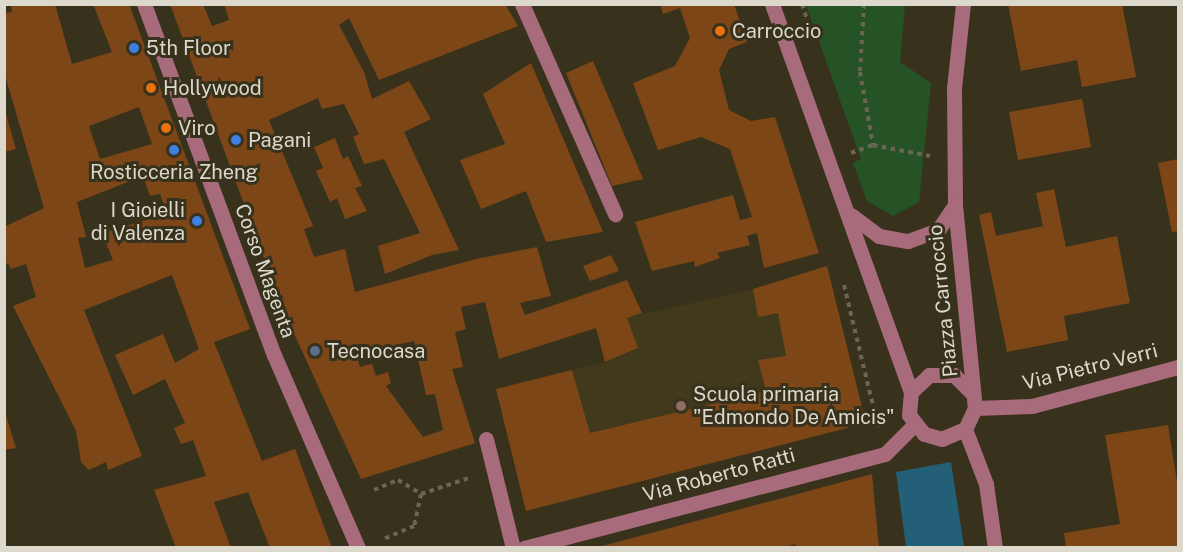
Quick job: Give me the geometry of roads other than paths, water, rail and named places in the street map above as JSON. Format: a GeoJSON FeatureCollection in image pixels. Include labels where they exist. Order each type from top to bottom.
{"type":"FeatureCollection","features":[{"type":"Feature","properties":{"kind":"street","name":"Corso Magenta"},"geometry":{"type":"LineString","coordinates":[[144,4],[274,355],[358,548]]}},
{"type":"Feature","properties":{"kind":"street"},"geometry":{"type":"LineString","coordinates":[[522,4],[615,214]]}},
{"type":"Feature","properties":{"kind":"street"},"geometry":{"type":"LineString","coordinates":[[772,4],[851,215],[912,392]]}},
{"type":"Feature","properties":{"kind":"street","name":"Piazza Carroccio"},"geometry":{"type":"LineString","coordinates":[[963,4],[954,88],[955,205],[974,401]]}},
{"type":"Feature","properties":{"kind":"street","name":"Piazza Carroccio"},"geometry":{"type":"LineString","coordinates":[[851,215],[879,236],[908,241],[938,230],[955,205]]}},
{"type":"Feature","properties":{"kind":"street","name":"Via Pietro Verri"},"geometry":{"type":"LineString","coordinates":[[974,401],[1032,406],[1179,367]]}},
{"type":"Feature","properties":{"kind":"street"},"geometry":{"type":"LineString","coordinates":[[965,429],[942,439],[924,434],[914,425],[908,403],[912,392],[924,378],[942,373],[954,375],[974,401],[965,429],[986,484],[995,548]]}},
{"type":"Feature","properties":{"kind":"street","name":"Via Roberto Ratti"},"geometry":{"type":"LineString","coordinates":[[524,548],[885,454],[914,425]]}},
{"type":"Feature","properties":{"kind":"street"},"geometry":{"type":"LineString","coordinates":[[486,439],[491,471],[513,548]]}},
{"type":"Feature","properties":{"kind":"water"},"geometry":{"type":"Polygon","coordinates":[[[951,462],[964,547],[906,547],[896,472],[951,462]]]}},
{"type":"Feature","properties":{"kind":"place","name":"Carroccio"},"geometry":{"type":"Point","coordinates":[720,31]}},
{"type":"Feature","properties":{"kind":"place","name":"5th Floor"},"geometry":{"type":"Point","coordinates":[134,48]}},
{"type":"Feature","properties":{"kind":"place","name":"Hollywood"},"geometry":{"type":"Point","coordinates":[151,88]}},
{"type":"Feature","properties":{"kind":"place","name":"Viro"},"geometry":{"type":"Point","coordinates":[166,128]}},
{"type":"Feature","properties":{"kind":"place","name":"Pagani"},"geometry":{"type":"Point","coordinates":[236,140]}},
{"type":"Feature","properties":{"kind":"place","name":"Rosticceria Zheng"},"geometry":{"type":"Point","coordinates":[174,150]}},
{"type":"Feature","properties":{"kind":"place","name":"I Gioielli di Valenza"},"geometry":{"type":"Point","coordinates":[197,221]}},
{"type":"Feature","properties":{"kind":"place","name":"Tecnocasa"},"geometry":{"type":"Point","coordinates":[315,351]}},
{"type":"Feature","properties":{"kind":"place","name":"Scuola primaria \"Edmondo De Amicis\""},"geometry":{"type":"Point","coordinates":[681,406]}}]}
